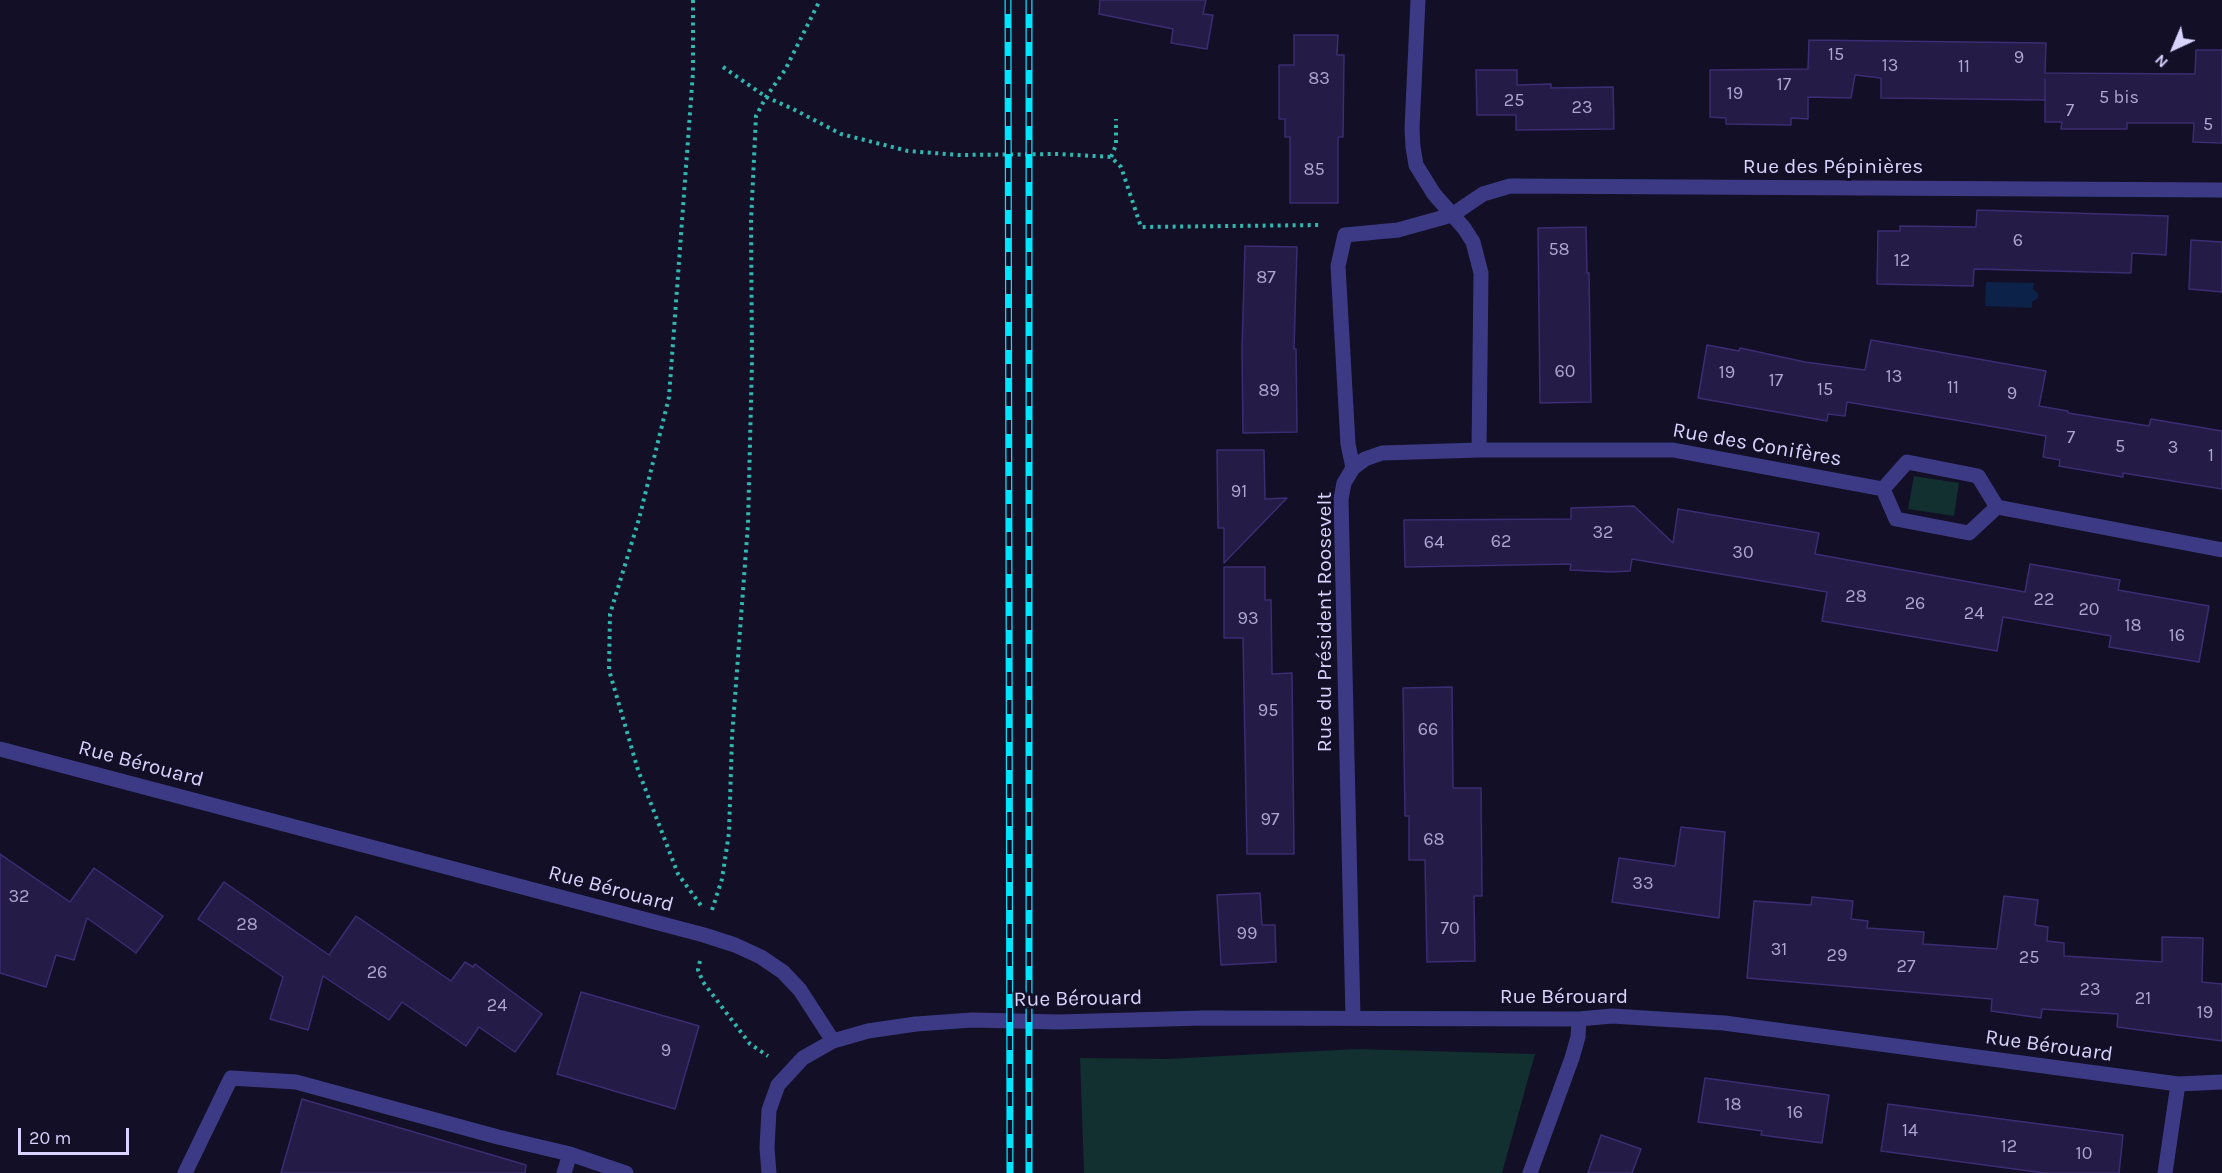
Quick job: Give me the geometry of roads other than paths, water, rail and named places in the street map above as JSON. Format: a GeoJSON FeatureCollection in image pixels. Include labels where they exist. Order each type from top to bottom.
{"type":"FeatureCollection","features":[{"type":"Feature","properties":{"kind":"street"},"geometry":{"type":"LineString","coordinates":[[1418,0],[1413,147],[1416,165],[1425,181],[1473,242],[1481,273],[1479,450]]}},
{"type":"Feature","properties":{"kind":"street","name":"Rue des Pépinières"},"geometry":{"type":"LineString","coordinates":[[1353,468],[1348,444],[1338,266],[1345,235],[1398,230],[1452,215],[1484,194],[1510,186],[2222,190]]}},
{"type":"Feature","properties":{"kind":"street","name":"Rue du Président Roosevelt"},"geometry":{"type":"LineString","coordinates":[[1353,1017],[1341,499],[1344,483],[1353,468],[1365,459],[1382,453],[1479,450]]}},
{"type":"Feature","properties":{"kind":"street","name":"Rue des Conifères"},"geometry":{"type":"LineString","coordinates":[[1479,450],[1673,450],[1883,489]]}},
{"type":"Feature","properties":{"kind":"street"},"geometry":{"type":"LineString","coordinates":[[1997,507],[1969,533],[1896,519],[1883,489],[1907,462],[1978,476],[1997,507],[2222,550]]}},
{"type":"Feature","properties":{"kind":"street","name":"Rue Bérouard"},"geometry":{"type":"LineString","coordinates":[[0,749],[735,945],[761,957],[783,972],[800,990],[833,1041],[868,1031],[916,1024],[972,1020],[1059,1022],[1353,1017],[1579,1019],[1612,1016],[1724,1023],[2178,1084],[2222,1082]]}},
{"type":"Feature","properties":{"kind":"street"},"geometry":{"type":"LineString","coordinates":[[1530,1173],[1572,1058],[1578,1037],[1579,1019]]}},
{"type":"Feature","properties":{"kind":"street"},"geometry":{"type":"LineString","coordinates":[[769,1173],[767,1148],[769,1110],[778,1085],[804,1058],[833,1041]]}},
{"type":"Feature","properties":{"kind":"street"},"geometry":{"type":"LineString","coordinates":[[185,1173],[231,1078],[296,1082],[570,1155],[626,1173]]}},
{"type":"Feature","properties":{"kind":"street"},"geometry":{"type":"LineString","coordinates":[[2165,1173],[2178,1084]]}},
{"type":"Feature","properties":{"kind":"street"},"geometry":{"type":"LineString","coordinates":[[564,1173],[570,1155]]}},
{"type":"Feature","properties":{"kind":"water"},"geometry":{"type":"Polygon","coordinates":[[[1986,282],[2034,283],[2033,289],[2038,293],[2038,298],[2032,302],[2032,308],[1985,306],[1986,282]]]}},
{"type":"Feature","properties":{"kind":"railway"},"geometry":{"type":"LineString","coordinates":[[1008,0],[1010,1173]]}},
{"type":"Feature","properties":{"kind":"railway"},"geometry":{"type":"LineString","coordinates":[[1029,0],[1029,1173]]}}]}
